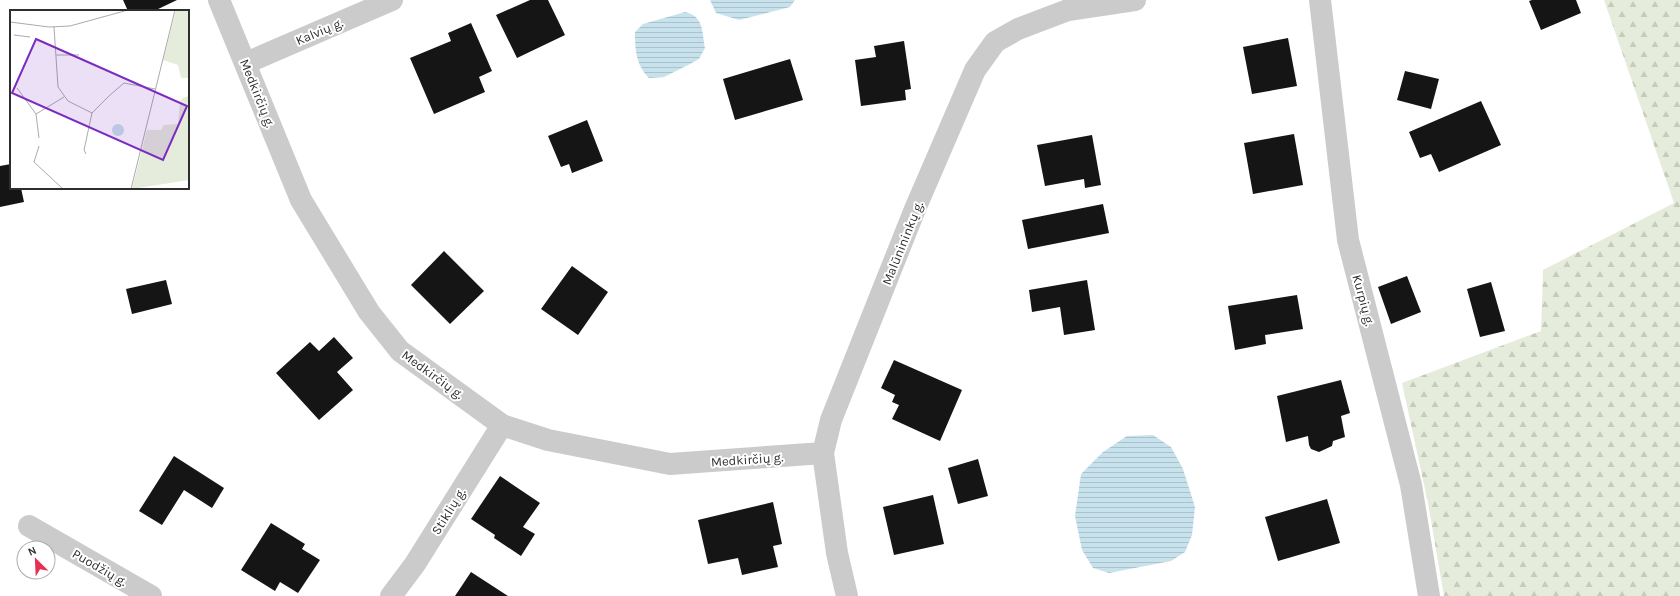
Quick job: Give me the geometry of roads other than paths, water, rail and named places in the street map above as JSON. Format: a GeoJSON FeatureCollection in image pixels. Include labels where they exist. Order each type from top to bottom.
{"type":"FeatureCollection","features":[{"type":"Feature","properties":{"kind":"street","name":"Medkirčių g."},"geometry":{"type":"LineString","coordinates":[[219,0],[301,200],[369,312],[400,351],[502,425],[548,440],[670,464],[823,453]]}},
{"type":"Feature","properties":{"kind":"street","name":"Kalvių g."},"geometry":{"type":"LineString","coordinates":[[246,63],[392,0]]}},
{"type":"Feature","properties":{"kind":"street","name":"Malūnininkų g."},"geometry":{"type":"LineString","coordinates":[[847,596],[837,553],[823,453],[830,420],[915,209],[975,70],[996,42],[1018,29],[1068,10],[1135,0]]}},
{"type":"Feature","properties":{"kind":"street","name":"Kurpių g."},"geometry":{"type":"LineString","coordinates":[[1320,0],[1348,240],[1411,485],[1429,596]]}},
{"type":"Feature","properties":{"kind":"street","name":"Stiklių g."},"geometry":{"type":"LineString","coordinates":[[391,596],[414,564],[502,425]]}},
{"type":"Feature","properties":{"kind":"street","name":"Puodžių g."},"geometry":{"type":"LineString","coordinates":[[28,526],[151,596]]}},
{"type":"Feature","properties":{"kind":"water"},"geometry":{"type":"Polygon","coordinates":[[[710,0],[795,0],[790,7],[739,20],[716,13],[710,0]]]}},
{"type":"Feature","properties":{"kind":"water"},"geometry":{"type":"Polygon","coordinates":[[[685,12],[696,17],[701,26],[705,48],[699,59],[664,77],[649,78],[641,68],[637,57],[635,32],[643,24],[685,12]]]}},
{"type":"Feature","properties":{"kind":"water"},"geometry":{"type":"Polygon","coordinates":[[[1153,435],[1171,447],[1183,469],[1195,507],[1192,535],[1185,552],[1171,561],[1109,573],[1093,568],[1082,550],[1075,516],[1081,474],[1103,452],[1127,436],[1153,435]]]}}]}
